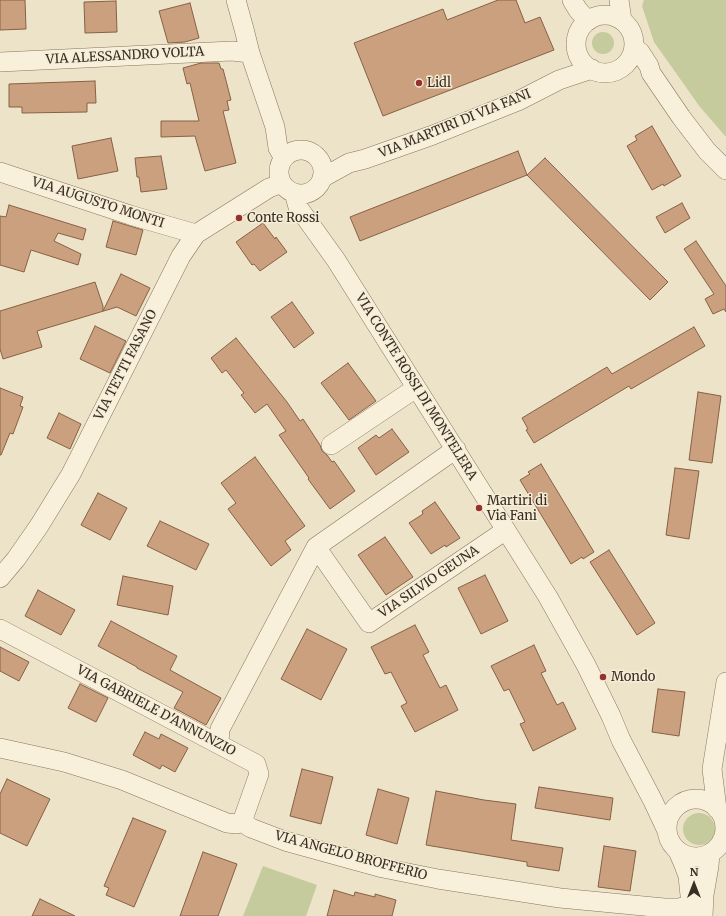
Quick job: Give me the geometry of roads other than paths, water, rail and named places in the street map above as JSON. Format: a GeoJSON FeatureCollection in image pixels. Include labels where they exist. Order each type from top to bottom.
{"type":"FeatureCollection","features":[{"type":"Feature","properties":{"kind":"street"},"geometry":{"type":"LineString","coordinates":[[236,0],[250,52],[275,127],[278,148],[292,155],[312,153],[318,176],[309,211],[311,225]]}},
{"type":"Feature","properties":{"kind":"street"},"geometry":{"type":"LineString","coordinates":[[572,0],[578,10],[588,21]]}},
{"type":"Feature","properties":{"kind":"street"},"geometry":{"type":"LineString","coordinates":[[613,12],[619,0]]}},
{"type":"Feature","properties":{"kind":"street"},"geometry":{"type":"LineString","coordinates":[[613,12],[631,29],[634,48],[630,58],[622,67],[616,71],[600,72],[586,65],[578,53],[576,45],[577,38],[579,31],[588,21],[596,16],[613,12]]}},
{"type":"Feature","properties":{"kind":"street"},"geometry":{"type":"LineString","coordinates":[[634,48],[640,52],[649,66],[651,73],[681,117],[707,151],[726,170]]}},
{"type":"Feature","properties":{"kind":"street","name":"VIA ALESSANDRO VOLTA"},"geometry":{"type":"LineString","coordinates":[[0,62],[232,51],[250,52]]}},
{"type":"Feature","properties":{"kind":"street","name":"VIA MARTIRI DI VIA FANI"},"geometry":{"type":"LineString","coordinates":[[559,80],[578,53]]}},
{"type":"Feature","properties":{"kind":"street"},"geometry":{"type":"LineString","coordinates":[[622,67],[651,73]]}},
{"type":"Feature","properties":{"kind":"street","name":"VIA MARTIRI DI VIA FANI"},"geometry":{"type":"LineString","coordinates":[[318,176],[335,161],[348,163],[365,159],[433,136],[518,101],[559,80],[592,69]]}},
{"type":"Feature","properties":{"kind":"street"},"geometry":{"type":"LineString","coordinates":[[292,155],[279,168],[280,178],[288,188],[301,194],[318,176]]}},
{"type":"Feature","properties":{"kind":"street","name":"VIA AUGUSTO MONTI"},"geometry":{"type":"LineString","coordinates":[[0,172],[196,234]]}},
{"type":"Feature","properties":{"kind":"street","name":"VIA TETTI FASANO"},"geometry":{"type":"LineString","coordinates":[[0,578],[16,559],[39,526],[70,474],[181,256],[196,234],[269,188],[288,188]]}},
{"type":"Feature","properties":{"kind":"street","name":"VIA CONTE ROSSI DI MONTELERA"},"geometry":{"type":"LineString","coordinates":[[288,188],[298,207],[336,260],[548,597],[586,665],[621,740],[667,831]]}},
{"type":"Feature","properties":{"kind":"street"},"geometry":{"type":"LineString","coordinates":[[331,445],[416,388]]}},
{"type":"Feature","properties":{"kind":"street"},"geometry":{"type":"LineString","coordinates":[[219,743],[220,729],[316,547],[456,449]]}},
{"type":"Feature","properties":{"kind":"street","name":"VIA SILVIO GEUNA"},"geometry":{"type":"LineString","coordinates":[[316,547],[369,623],[506,530]]}},
{"type":"Feature","properties":{"kind":"street","name":"VIA GABRIELE D'ANNUNZIO"},"geometry":{"type":"LineString","coordinates":[[0,629],[219,743],[256,764],[259,774],[242,822]]}},
{"type":"Feature","properties":{"kind":"street"},"geometry":{"type":"LineString","coordinates":[[716,809],[712,769],[726,682]]}},
{"type":"Feature","properties":{"kind":"street","name":"VIA ANGELO BROFFERIO"},"geometry":{"type":"LineString","coordinates":[[0,748],[64,762],[122,780],[227,823],[237,824],[242,822],[251,828],[285,841],[383,868],[438,879],[560,898],[664,908],[679,908],[697,912]]}},
{"type":"Feature","properties":{"kind":"street"},"geometry":{"type":"LineString","coordinates":[[697,912],[684,865],[678,851],[670,842],[667,831],[671,813],[678,806],[688,801],[712,769]]}},
{"type":"Feature","properties":{"kind":"street"},"geometry":{"type":"LineString","coordinates":[[643,783],[670,798],[688,801],[705,801],[721,814],[724,830],[722,840],[717,848],[702,857],[693,857],[678,851]]}},
{"type":"Feature","properties":{"kind":"street"},"geometry":{"type":"LineString","coordinates":[[697,912],[704,895],[710,853]]}},
{"type":"Feature","properties":{"kind":"place","name":"Lidl"},"geometry":{"type":"Point","coordinates":[419,83]}},
{"type":"Feature","properties":{"kind":"place","name":"Conte Rossi"},"geometry":{"type":"Point","coordinates":[239,218]}},
{"type":"Feature","properties":{"kind":"place","name":"Martiri di Via Fani"},"geometry":{"type":"Point","coordinates":[479,508]}},
{"type":"Feature","properties":{"kind":"place","name":"Mondo"},"geometry":{"type":"Point","coordinates":[603,677]}}]}
